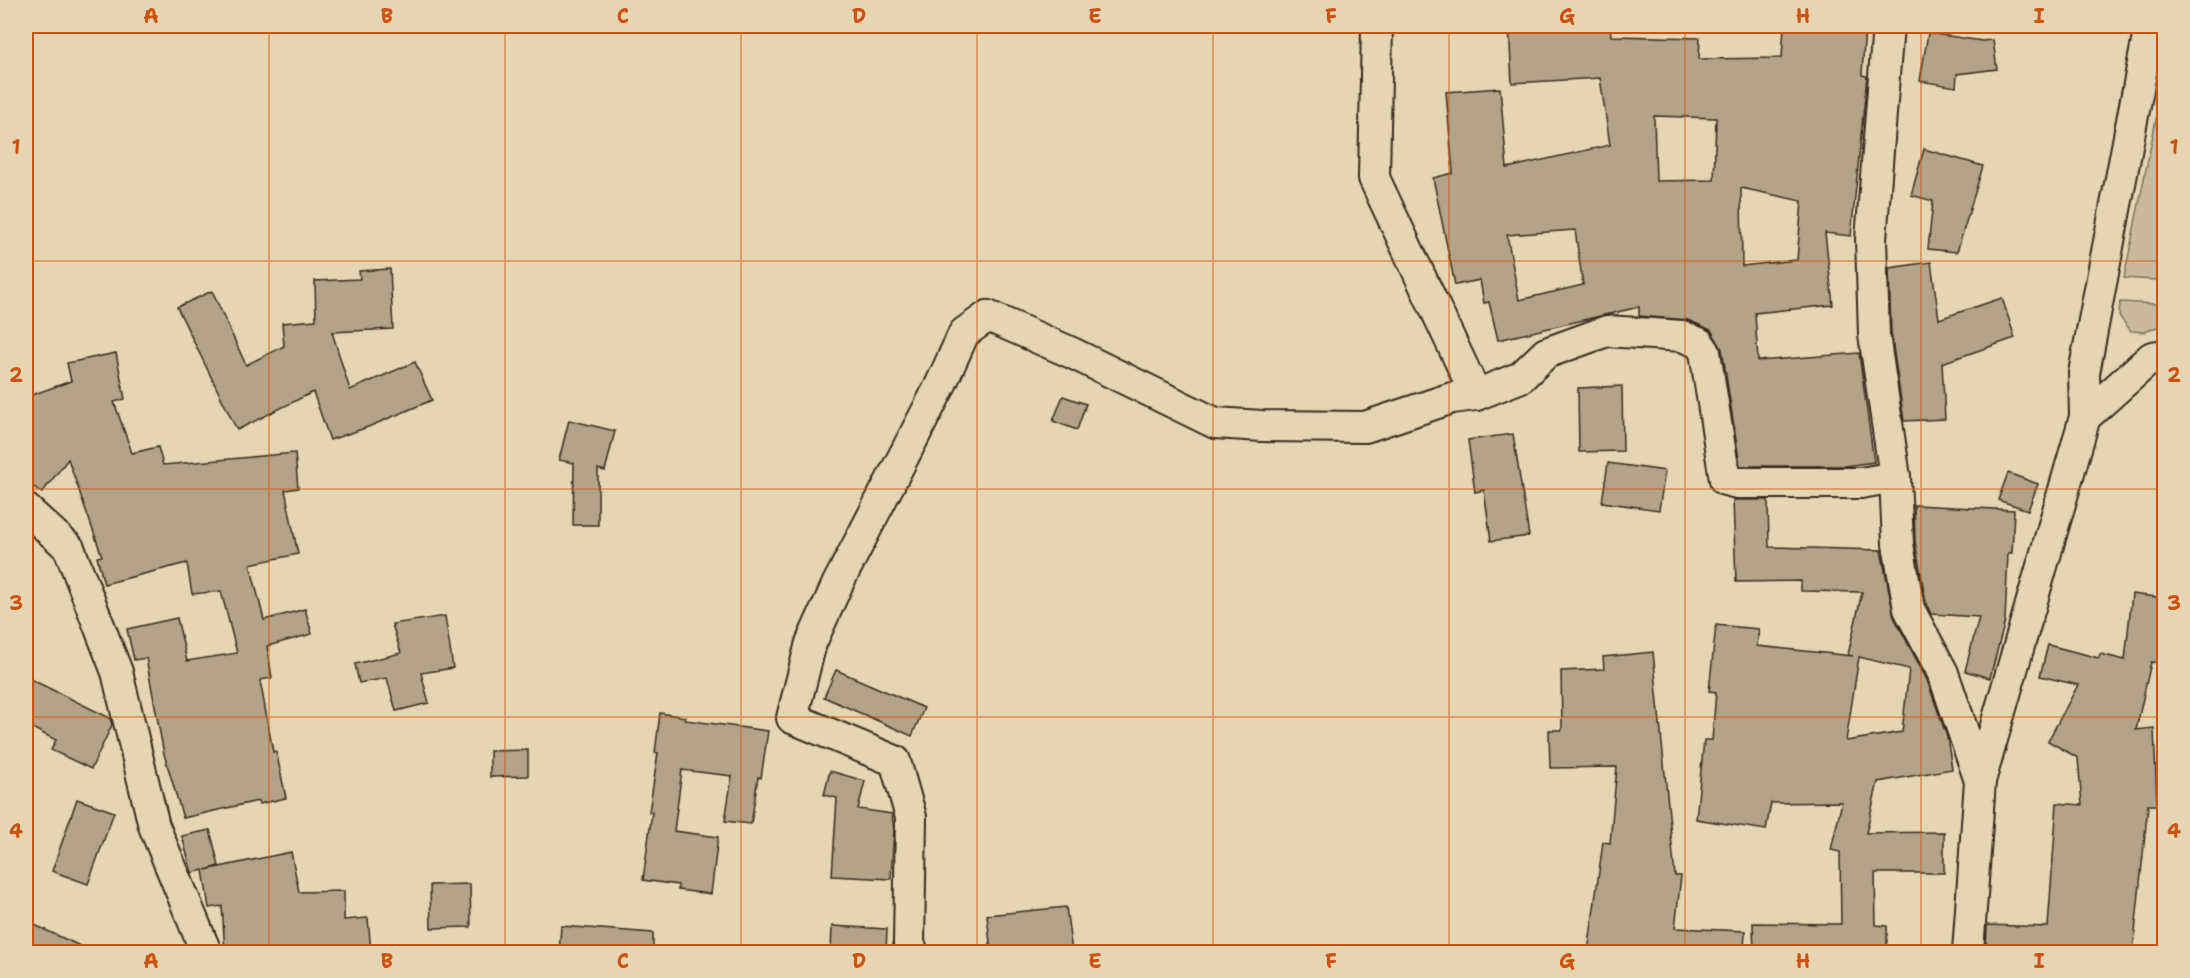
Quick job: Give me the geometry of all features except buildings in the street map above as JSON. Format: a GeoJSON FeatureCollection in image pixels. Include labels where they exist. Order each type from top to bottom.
{"type":"FeatureCollection","features":[{"type":"Feature","properties":{"kind":"street"},"geometry":{"type":"LineString","coordinates":[[1377,26],[1374,178],[1476,396]]}},
{"type":"Feature","properties":{"kind":"street"},"geometry":{"type":"LineString","coordinates":[[1888,26],[1871,239],[1874,335],[1895,477],[1898,544],[1909,609],[1943,673],[1980,781]]}},
{"type":"Feature","properties":{"kind":"street"},"geometry":{"type":"LineString","coordinates":[[1968,952],[1980,781],[2085,417],[2084,373],[2150,26]]}},
{"type":"Feature","properties":{"kind":"street"},"geometry":{"type":"LineString","coordinates":[[913,952],[909,944],[911,817],[895,762],[792,718],[811,643],[834,593],[940,386],[964,333],[988,316],[1072,353],[1215,423],[1365,427],[1452,398],[1476,396],[1521,377],[1546,353],[1607,330],[1682,336],[1699,343],[1706,352],[1725,480],[1737,483],[1861,483],[1895,477]]}},
{"type":"Feature","properties":{"kind":"street"},"geometry":{"type":"LineString","coordinates":[[2085,417],[2152,357],[2164,355]]}},
{"type":"Feature","properties":{"kind":"street"},"geometry":{"type":"LineString","coordinates":[[26,509],[69,548],[117,672],[154,826],[206,952]]}},
{"type":"Feature","properties":{"kind":"shaded area"},"geometry":{"type":"Polygon","coordinates":[[[2164,80],[2164,278],[2154,280],[2124,278],[2164,80]]]}},
{"type":"Feature","properties":{"kind":"shaded area"},"geometry":{"type":"Polygon","coordinates":[[[2120,302],[2157,304],[2159,326],[2145,332],[2131,331],[2119,316],[2120,302]]]}}]}
